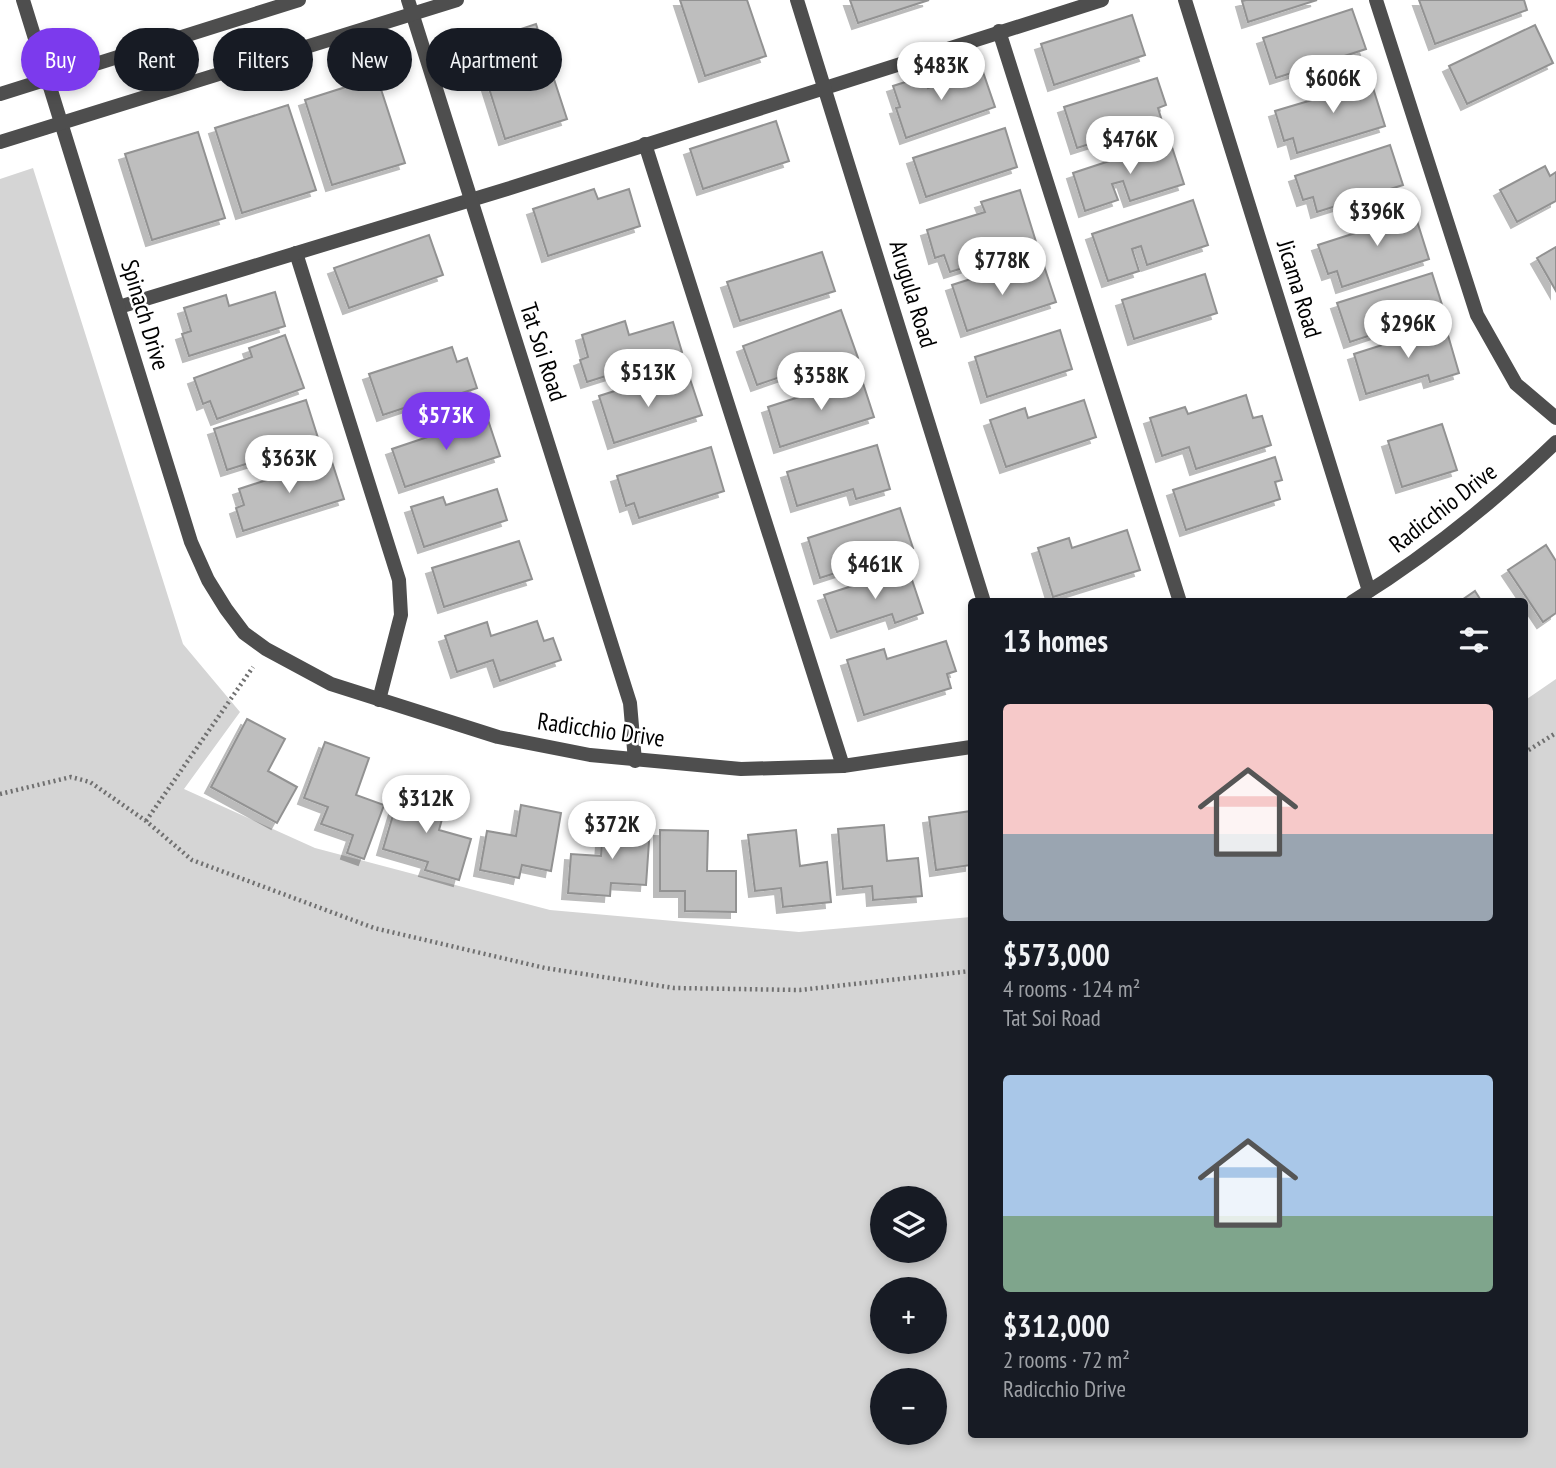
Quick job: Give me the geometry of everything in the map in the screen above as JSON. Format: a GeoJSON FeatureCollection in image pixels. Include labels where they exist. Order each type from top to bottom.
{"type":"FeatureCollection","features":[{"type":"Feature","properties":{"kind":"street","name":"Spinach Drive"},"geometry":{"type":"LineString","coordinates":[[23,0],[32,28]]}},
{"type":"Feature","properties":{"kind":"street"},"geometry":{"type":"LineString","coordinates":[[100,63],[299,0]]}},
{"type":"Feature","properties":{"kind":"street"},"geometry":{"type":"LineString","coordinates":[[0,142],[410,7],[457,0]]}},
{"type":"Feature","properties":{"kind":"street","name":"Arugula Road"},"geometry":{"type":"LineString","coordinates":[[797,0],[983,598]]}},
{"type":"Feature","properties":{"kind":"street"},"geometry":{"type":"LineString","coordinates":[[119,307],[471,200],[1102,0]]}},
{"type":"Feature","properties":{"kind":"street","name":"Jicama Road"},"geometry":{"type":"LineString","coordinates":[[1185,0],[1370,591]]}},
{"type":"Feature","properties":{"kind":"street"},"geometry":{"type":"LineString","coordinates":[[1376,0],[1477,315],[1516,384],[1556,418]]}},
{"type":"Feature","properties":{"kind":"street","name":"Tat Soi Road"},"geometry":{"type":"LineString","coordinates":[[410,7],[630,703],[635,761]]}},
{"type":"Feature","properties":{"kind":"street"},"geometry":{"type":"LineString","coordinates":[[999,31],[1179,598]]}},
{"type":"Feature","properties":{"kind":"street"},"geometry":{"type":"LineString","coordinates":[[0,94],[21,88]]}},
{"type":"Feature","properties":{"kind":"street","name":"Spinach Drive"},"geometry":{"type":"LineString","coordinates":[[51,91],[191,542],[208,580],[244,633]]}},
{"type":"Feature","properties":{"kind":"street"},"geometry":{"type":"LineString","coordinates":[[645,144],[843,766]]}},
{"type":"Feature","properties":{"kind":"street"},"geometry":{"type":"LineString","coordinates":[[296,253],[399,580],[401,615],[379,700]]}},
{"type":"Feature","properties":{"kind":"street","name":"Radicchio Drive"},"geometry":{"type":"LineString","coordinates":[[1359,598],[1435,545],[1507,488],[1556,442]]}},
{"type":"Feature","properties":{"kind":"street","name":"Radicchio Drive"},"geometry":{"type":"LineString","coordinates":[[244,633],[266,649],[331,684],[498,737],[590,755],[741,769],[843,766],[968,747]]}},
{"type":"Feature","properties":{"kind":"path"},"geometry":{"type":"LineString","coordinates":[[146,821],[266,649]]}},
{"type":"Feature","properties":{"kind":"path"},"geometry":{"type":"LineString","coordinates":[[1528,751],[1556,733]]}},
{"type":"Feature","properties":{"kind":"path"},"geometry":{"type":"LineString","coordinates":[[0,794],[71,777],[90,782],[146,821],[192,860],[374,928],[544,968],[674,988],[800,990],[968,971]]}},
{"type":"Feature","properties":{"kind":"shaded area"},"geometry":{"type":"Polygon","coordinates":[[[33,168],[183,644],[240,712],[184,789],[315,848],[550,910],[799,932],[968,917],[968,1438],[1528,1438],[1528,698],[1556,679],[1556,1468],[0,1468],[0,179],[33,168]]]}},
{"type":"Feature","properties":{"kind":"building"},"geometry":{"type":"Polygon","coordinates":[[[680,0],[747,0],[766,56],[705,76],[680,0]]]}},
{"type":"Feature","properties":{"kind":"building"},"geometry":{"type":"Polygon","coordinates":[[[850,0],[929,0],[858,23],[850,0]]]}},
{"type":"Feature","properties":{"kind":"building"},"geometry":{"type":"Polygon","coordinates":[[[1317,0],[1248,22],[1242,1],[1317,0]]]}},
{"type":"Feature","properties":{"kind":"building"},"geometry":{"type":"Polygon","coordinates":[[[1419,0],[1524,0],[1527,10],[1435,44],[1419,0]]]}},
{"type":"Feature","properties":{"kind":"building"},"geometry":{"type":"Polygon","coordinates":[[[1352,9],[1366,49],[1276,78],[1263,38],[1352,9]]]}},
{"type":"Feature","properties":{"kind":"building"},"geometry":{"type":"Polygon","coordinates":[[[1132,15],[1145,55],[1054,85],[1041,44],[1132,15]]]}},
{"type":"Feature","properties":{"kind":"building"},"geometry":{"type":"Polygon","coordinates":[[[1535,25],[1553,63],[1467,104],[1449,66],[1535,25]]]}},
{"type":"Feature","properties":{"kind":"building"},"geometry":{"type":"Polygon","coordinates":[[[982,69],[995,107],[906,138],[896,108],[900,107],[893,86],[924,76],[928,88],[982,69]]]}},
{"type":"Feature","properties":{"kind":"building"},"geometry":{"type":"Polygon","coordinates":[[[1368,72],[1385,126],[1297,153],[1293,138],[1284,141],[1275,111],[1332,94],[1329,84],[1368,72]]]}},
{"type":"Feature","properties":{"kind":"building"},"geometry":{"type":"Polygon","coordinates":[[[1157,78],[1166,105],[1158,108],[1162,121],[1077,148],[1064,107],[1157,78]]]}},
{"type":"Feature","properties":{"kind":"building"},"geometry":{"type":"Polygon","coordinates":[[[333,91],[382,91],[405,163],[332,185],[305,100],[333,91]]]}},
{"type":"Feature","properties":{"kind":"building"},"geometry":{"type":"Polygon","coordinates":[[[490,91],[558,91],[567,119],[505,139],[490,91]]]}},
{"type":"Feature","properties":{"kind":"building"},"geometry":{"type":"Polygon","coordinates":[[[288,105],[316,190],[242,213],[215,128],[288,105]]]}},
{"type":"Feature","properties":{"kind":"building"},"geometry":{"type":"Polygon","coordinates":[[[776,121],[789,161],[703,189],[690,149],[776,121]]]}},
{"type":"Feature","properties":{"kind":"building"},"geometry":{"type":"Polygon","coordinates":[[[1005,128],[1017,167],[926,197],[913,158],[1005,128]]]}},
{"type":"Feature","properties":{"kind":"building"},"geometry":{"type":"Polygon","coordinates":[[[198,132],[225,218],[152,240],[125,154],[198,132]]]}},
{"type":"Feature","properties":{"kind":"building"},"geometry":{"type":"Polygon","coordinates":[[[1170,141],[1184,184],[1130,201],[1123,181],[1112,184],[1118,200],[1085,211],[1073,173],[1170,141]]]}},
{"type":"Feature","properties":{"kind":"building"},"geometry":{"type":"Polygon","coordinates":[[[1390,145],[1403,185],[1317,212],[1313,197],[1303,200],[1295,176],[1390,145]]]}},
{"type":"Feature","properties":{"kind":"building"},"geometry":{"type":"Polygon","coordinates":[[[1545,166],[1550,176],[1556,172],[1556,201],[1517,222],[1500,190],[1545,166]]]}},
{"type":"Feature","properties":{"kind":"building"},"geometry":{"type":"Polygon","coordinates":[[[594,189],[598,199],[629,189],[640,226],[548,256],[533,209],[594,189]]]}},
{"type":"Feature","properties":{"kind":"building"},"geometry":{"type":"Polygon","coordinates":[[[1020,190],[1037,245],[950,272],[944,255],[935,258],[927,230],[985,212],[981,202],[1020,190]]]}},
{"type":"Feature","properties":{"kind":"building"},"geometry":{"type":"Polygon","coordinates":[[[1193,200],[1208,245],[1147,265],[1141,246],[1132,249],[1139,271],[1108,281],[1092,234],[1193,200]]]}},
{"type":"Feature","properties":{"kind":"building"},"geometry":{"type":"Polygon","coordinates":[[[1412,205],[1429,259],[1342,287],[1337,271],[1328,274],[1318,245],[1377,226],[1375,217],[1412,205]]]}},
{"type":"Feature","properties":{"kind":"building"},"geometry":{"type":"Polygon","coordinates":[[[429,235],[443,275],[349,308],[334,268],[429,235]]]}},
{"type":"Feature","properties":{"kind":"building"},"geometry":{"type":"Polygon","coordinates":[[[1556,247],[1556,291],[1537,258],[1556,247]]]}},
{"type":"Feature","properties":{"kind":"building"},"geometry":{"type":"Polygon","coordinates":[[[822,252],[835,291],[740,321],[727,282],[822,252]]]}},
{"type":"Feature","properties":{"kind":"building"},"geometry":{"type":"Polygon","coordinates":[[[1044,266],[1056,302],[967,331],[952,285],[999,270],[1003,280],[1044,266]]]}},
{"type":"Feature","properties":{"kind":"building"},"geometry":{"type":"Polygon","coordinates":[[[1432,273],[1444,311],[1350,342],[1337,303],[1432,273]]]}},
{"type":"Feature","properties":{"kind":"building"},"geometry":{"type":"Polygon","coordinates":[[[1205,274],[1217,313],[1134,339],[1122,300],[1205,274]]]}},
{"type":"Feature","properties":{"kind":"building"},"geometry":{"type":"Polygon","coordinates":[[[275,292],[285,326],[189,356],[182,334],[191,331],[184,308],[226,295],[229,306],[275,292]]]}},
{"type":"Feature","properties":{"kind":"building"},"geometry":{"type":"Polygon","coordinates":[[[841,310],[858,358],[815,373],[812,366],[757,385],[743,346],[841,310]]]}},
{"type":"Feature","properties":{"kind":"building"},"geometry":{"type":"Polygon","coordinates":[[[625,321],[629,335],[673,322],[682,352],[587,382],[580,360],[588,357],[582,335],[625,321]]]}},
{"type":"Feature","properties":{"kind":"building"},"geometry":{"type":"Polygon","coordinates":[[[1445,325],[1459,373],[1430,382],[1428,375],[1366,394],[1354,354],[1445,325]]]}},
{"type":"Feature","properties":{"kind":"building"},"geometry":{"type":"Polygon","coordinates":[[[1060,330],[1072,369],[987,397],[975,357],[1060,330]]]}},
{"type":"Feature","properties":{"kind":"building"},"geometry":{"type":"Polygon","coordinates":[[[285,335],[304,388],[217,419],[210,401],[203,404],[194,378],[252,357],[249,348],[285,335]]]}},
{"type":"Feature","properties":{"kind":"building"},"geometry":{"type":"Polygon","coordinates":[[[452,347],[457,362],[467,358],[477,388],[438,401],[437,397],[383,415],[369,374],[452,347]]]}},
{"type":"Feature","properties":{"kind":"building"},"geometry":{"type":"Polygon","coordinates":[[[861,377],[874,417],[780,447],[768,407],[861,377]]]}},
{"type":"Feature","properties":{"kind":"building"},"geometry":{"type":"Polygon","coordinates":[[[690,379],[702,415],[614,443],[599,396],[646,381],[650,392],[690,379]]]}},
{"type":"Feature","properties":{"kind":"building"},"geometry":{"type":"Polygon","coordinates":[[[1246,395],[1253,418],[1262,416],[1271,445],[1196,469],[1189,447],[1162,456],[1150,418],[1185,407],[1188,414],[1246,395]]]}},
{"type":"Feature","properties":{"kind":"building"},"geometry":{"type":"Polygon","coordinates":[[[306,400],[319,441],[227,470],[214,429],[306,400]]]}},
{"type":"Feature","properties":{"kind":"building"},"geometry":{"type":"Polygon","coordinates":[[[1084,400],[1096,437],[1006,467],[990,420],[1025,408],[1028,418],[1084,400]]]}},
{"type":"Feature","properties":{"kind":"building"},"geometry":{"type":"Polygon","coordinates":[[[487,417],[500,456],[405,487],[392,449],[487,417]]]}},
{"type":"Feature","properties":{"kind":"building"},"geometry":{"type":"Polygon","coordinates":[[[1442,424],[1457,470],[1402,487],[1388,441],[1442,424]]]}},
{"type":"Feature","properties":{"kind":"building"},"geometry":{"type":"Polygon","coordinates":[[[877,445],[890,489],[856,499],[853,489],[797,506],[787,472],[877,445]]]}},
{"type":"Feature","properties":{"kind":"building"},"geometry":{"type":"Polygon","coordinates":[[[711,447],[724,491],[639,518],[634,503],[626,506],[617,476],[711,447]]]}},
{"type":"Feature","properties":{"kind":"building"},"geometry":{"type":"Polygon","coordinates":[[[1275,457],[1282,480],[1275,482],[1280,499],[1186,530],[1173,490],[1275,457]]]}},
{"type":"Feature","properties":{"kind":"building"},"geometry":{"type":"Polygon","coordinates":[[[331,459],[344,499],[243,531],[236,508],[244,505],[239,489],[331,459]]]}},
{"type":"Feature","properties":{"kind":"building"},"geometry":{"type":"Polygon","coordinates":[[[497,489],[507,520],[424,547],[411,507],[443,497],[446,505],[497,489]]]}},
{"type":"Feature","properties":{"kind":"building"},"geometry":{"type":"Polygon","coordinates":[[[900,508],[913,548],[820,578],[808,538],[900,508]]]}},
{"type":"Feature","properties":{"kind":"building"},"geometry":{"type":"Polygon","coordinates":[[[1127,530],[1140,570],[1053,597],[1038,548],[1069,538],[1072,548],[1127,530]]]}},
{"type":"Feature","properties":{"kind":"building"},"geometry":{"type":"Polygon","coordinates":[[[519,541],[532,579],[444,607],[432,568],[519,541]]]}},
{"type":"Feature","properties":{"kind":"building"},"geometry":{"type":"Polygon","coordinates":[[[1546,545],[1556,561],[1556,613],[1543,622],[1508,570],[1546,545]]]}},
{"type":"Feature","properties":{"kind":"building"},"geometry":{"type":"Polygon","coordinates":[[[908,568],[923,613],[895,623],[892,614],[837,632],[824,595],[908,568]]]}},
{"type":"Feature","properties":{"kind":"building"},"geometry":{"type":"Polygon","coordinates":[[[1475,591],[1479,598],[1465,598],[1475,591]]]}},
{"type":"Feature","properties":{"kind":"building"},"geometry":{"type":"Polygon","coordinates":[[[537,621],[544,641],[553,638],[561,660],[500,681],[493,660],[457,672],[445,636],[487,622],[491,636],[537,621]]]}},
{"type":"Feature","properties":{"kind":"building"},"geometry":{"type":"Polygon","coordinates":[[[946,641],[956,671],[947,674],[951,688],[864,715],[847,660],[884,649],[887,659],[946,641]]]}},
{"type":"Feature","properties":{"kind":"building"},"geometry":{"type":"Polygon","coordinates":[[[247,719],[285,739],[268,771],[297,787],[277,823],[211,787],[247,719]]]}},
{"type":"Feature","properties":{"kind":"building"},"geometry":{"type":"Polygon","coordinates":[[[325,742],[369,758],[356,795],[384,805],[364,859],[347,853],[353,835],[321,824],[328,807],[304,798],[325,742]]]}},
{"type":"Feature","properties":{"kind":"building"},"geometry":{"type":"Polygon","coordinates":[[[401,788],[447,801],[439,830],[471,839],[459,880],[425,870],[428,862],[383,849],[401,788]]]}},
{"type":"Feature","properties":{"kind":"building"},"geometry":{"type":"Polygon","coordinates":[[[521,805],[561,813],[551,871],[522,865],[519,878],[480,870],[487,831],[516,836],[521,805]]]}},
{"type":"Feature","properties":{"kind":"building"},"geometry":{"type":"Polygon","coordinates":[[[968,811],[968,865],[936,870],[929,817],[968,811]]]}},
{"type":"Feature","properties":{"kind":"building"},"geometry":{"type":"Polygon","coordinates":[[[603,823],[650,827],[646,885],[611,883],[610,896],[568,893],[571,854],[601,856],[603,823]]]}},
{"type":"Feature","properties":{"kind":"building"},"geometry":{"type":"Polygon","coordinates":[[[884,825],[887,861],[918,858],[922,896],[873,900],[872,886],[843,889],[838,829],[884,825]]]}},
{"type":"Feature","properties":{"kind":"building"},"geometry":{"type":"Polygon","coordinates":[[[660,830],[708,831],[707,871],[736,871],[736,912],[685,911],[685,891],[660,891],[660,830]]]}},
{"type":"Feature","properties":{"kind":"building"},"geometry":{"type":"Polygon","coordinates":[[[796,830],[800,866],[827,862],[831,902],[783,907],[781,888],[755,891],[748,835],[796,830]]]}}]}
